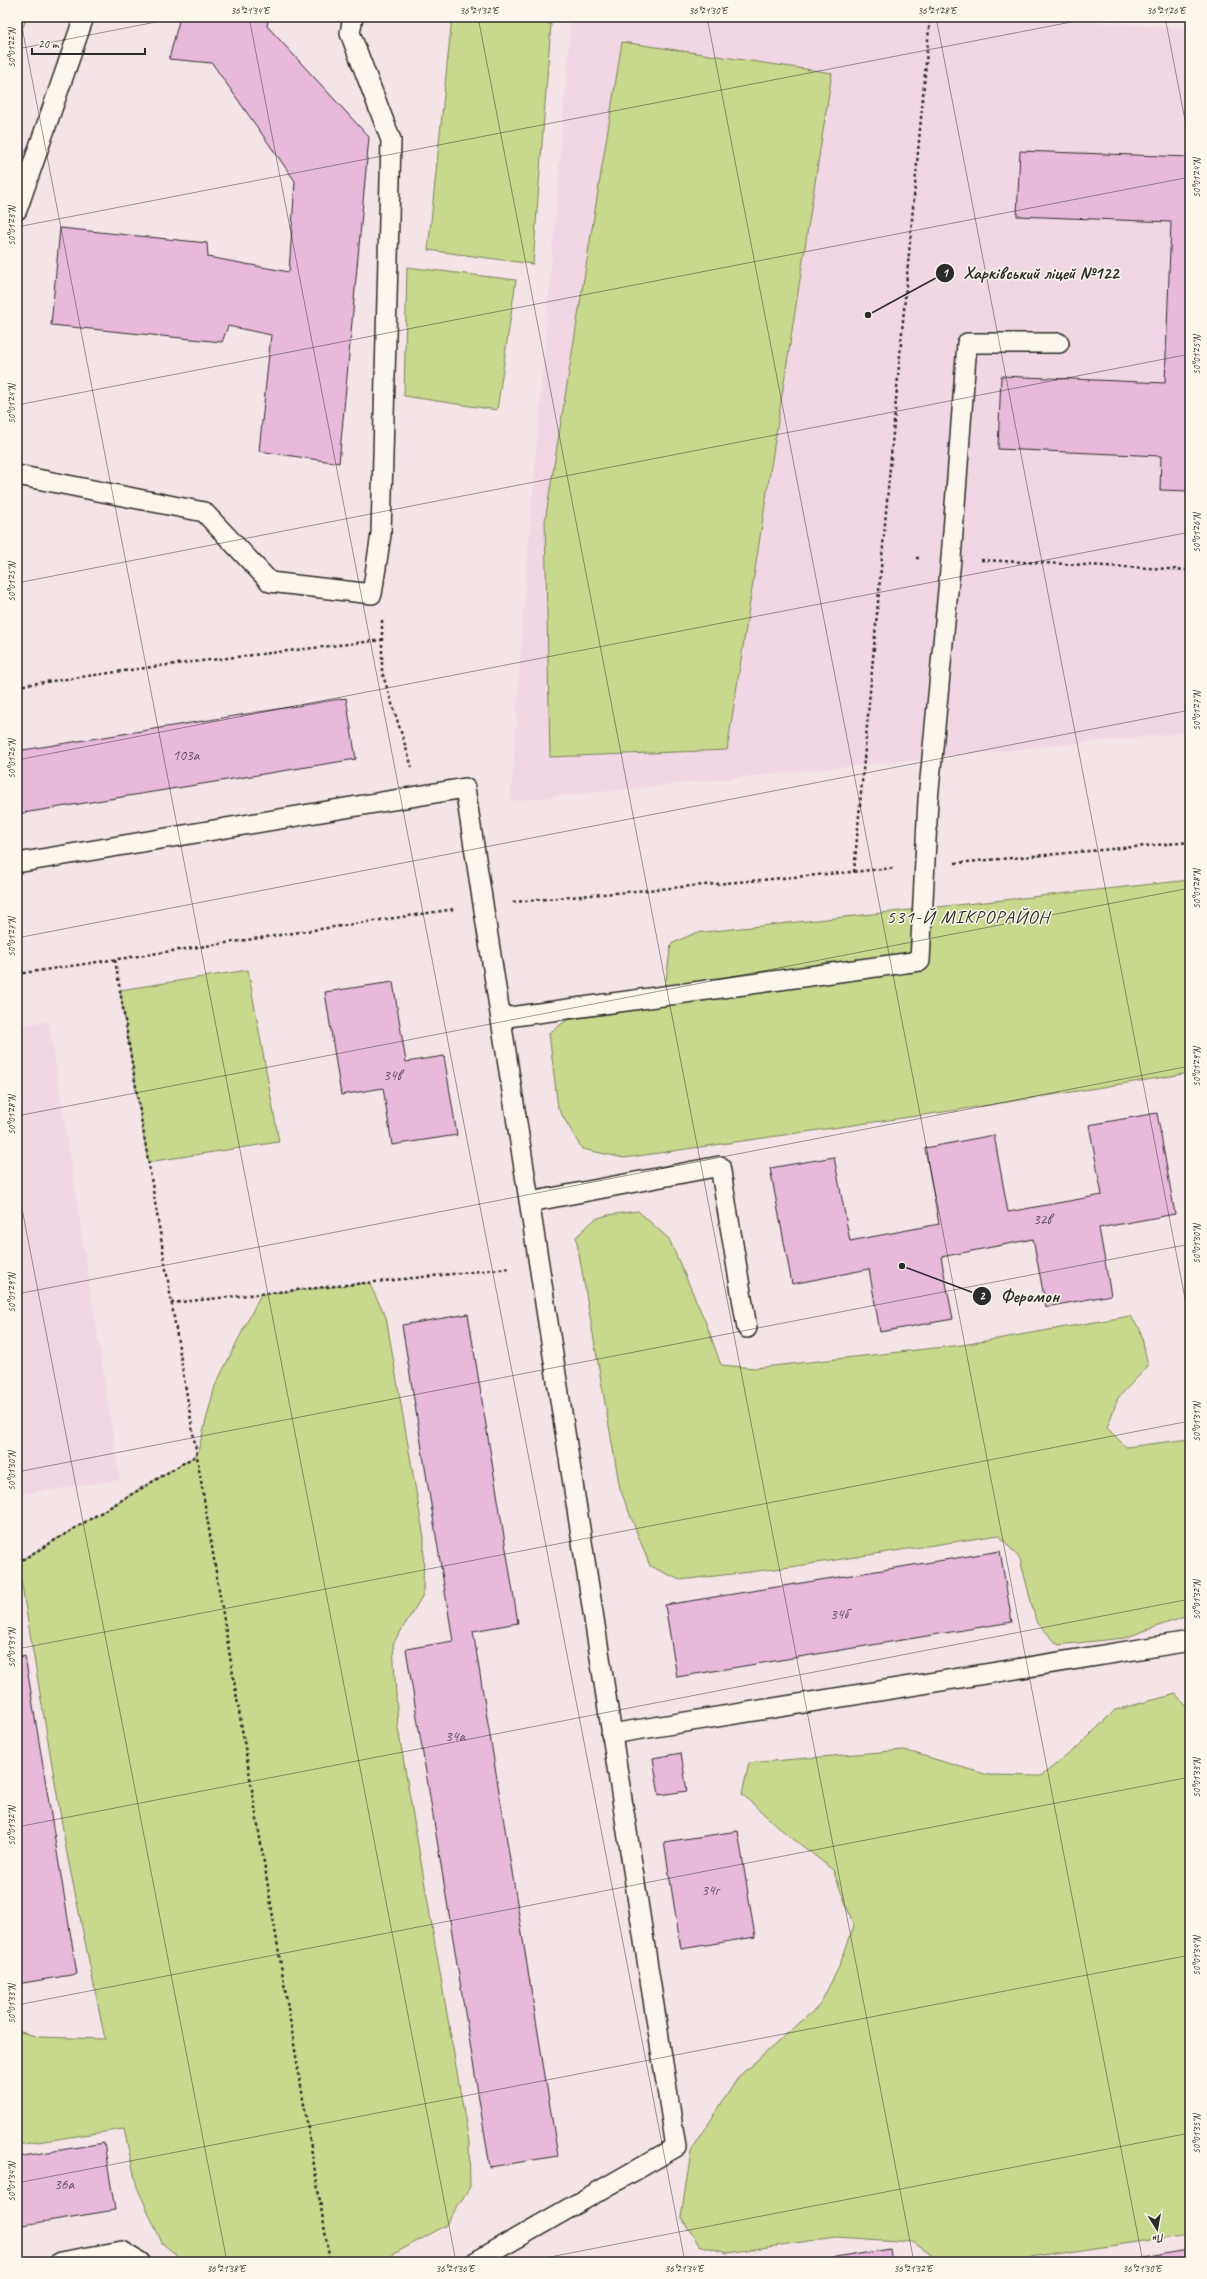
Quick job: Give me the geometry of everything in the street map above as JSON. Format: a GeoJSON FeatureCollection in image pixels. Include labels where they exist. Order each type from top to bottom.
{"type":"FeatureCollection","features":[{"type":"Feature","properties":{"kind":"lane"},"geometry":{"type":"LineString","coordinates":[[17,210],[84,17]]}},
{"type":"Feature","properties":{"kind":"lane"},"geometry":{"type":"LineString","coordinates":[[17,476],[204,512],[270,582],[372,594],[382,534],[391,140],[350,33],[353,17]]}},
{"type":"Feature","properties":{"kind":"lane"},"geometry":{"type":"LineString","coordinates":[[501,1018],[920,961],[926,865],[928,800],[951,559],[967,343],[1059,343]]}},
{"type":"Feature","properties":{"kind":"lane"},"geometry":{"type":"LineString","coordinates":[[17,863],[465,788],[676,2148],[475,2262]]}},
{"type":"Feature","properties":{"kind":"lane"},"geometry":{"type":"LineString","coordinates":[[530,1202],[720,1166],[747,1328]]}},
{"type":"Feature","properties":{"kind":"lane"},"geometry":{"type":"LineString","coordinates":[[612,1734],[1190,1641]]}},
{"type":"Feature","properties":{"kind":"lane"},"geometry":{"type":"LineString","coordinates":[[60,2262],[122,2251],[140,2262]]}},
{"type":"Feature","properties":{"kind":"path"},"geometry":{"type":"LineString","coordinates":[[854,872],[930,17]]}},
{"type":"Feature","properties":{"kind":"path"},"geometry":{"type":"LineString","coordinates":[[916,558],[1190,570]]}},
{"type":"Feature","properties":{"kind":"path"},"geometry":{"type":"LineString","coordinates":[[372,594],[382,599],[382,672],[421,796]]}},
{"type":"Feature","properties":{"kind":"path"},"geometry":{"type":"LineString","coordinates":[[17,686],[158,666],[382,640]]}},
{"type":"Feature","properties":{"kind":"path"},"geometry":{"type":"LineString","coordinates":[[17,974],[483,905],[1190,842]]}},
{"type":"Feature","properties":{"kind":"path"},"geometry":{"type":"LineString","coordinates":[[114,960],[330,2262]]}},
{"type":"Feature","properties":{"kind":"path"},"geometry":{"type":"LineString","coordinates":[[171,1303],[539,1265]]}},
{"type":"Feature","properties":{"kind":"path"},"geometry":{"type":"LineString","coordinates":[[17,1563],[197,1455]]}},
{"type":"Feature","properties":{"kind":"shaded area"},"geometry":{"type":"Polygon","coordinates":[[[571,17],[1006,17],[1190,28],[1190,732],[511,801],[524,603],[571,17]]]}},
{"type":"Feature","properties":{"kind":"shaded area"},"geometry":{"type":"Polygon","coordinates":[[[49,1021],[120,1480],[17,1495],[17,1026],[49,1021]]]}},
{"type":"Feature","properties":{"kind":"green space"},"geometry":{"type":"Polygon","coordinates":[[[17,17],[27,17],[17,42],[17,17]]]}},
{"type":"Feature","properties":{"kind":"green space"},"geometry":{"type":"Polygon","coordinates":[[[452,17],[483,17],[551,24],[533,264],[428,250],[452,17]]]}},
{"type":"Feature","properties":{"kind":"green space"},"geometry":{"type":"Polygon","coordinates":[[[622,42],[832,73],[727,750],[550,757],[545,521],[622,42]]]}},
{"type":"Feature","properties":{"kind":"green space"},"geometry":{"type":"Polygon","coordinates":[[[407,267],[516,280],[497,410],[404,396],[407,267]]]}},
{"type":"Feature","properties":{"kind":"green space"},"geometry":{"type":"Polygon","coordinates":[[[1190,880],[1190,1073],[958,1110],[624,1158],[582,1149],[558,1108],[549,1033],[567,1020],[657,1007],[666,980],[671,944],[695,933],[1190,880]]]}},
{"type":"Feature","properties":{"kind":"green space"},"geometry":{"type":"Polygon","coordinates":[[[248,970],[279,1142],[148,1162],[120,990],[248,970]]]}},
{"type":"Feature","properties":{"kind":"green space"},"geometry":{"type":"Polygon","coordinates":[[[638,1211],[669,1239],[706,1323],[721,1365],[755,1368],[962,1345],[1130,1316],[1140,1329],[1148,1366],[1118,1398],[1107,1428],[1126,1447],[1190,1439],[1190,1615],[1124,1638],[1058,1645],[1036,1621],[1020,1559],[999,1535],[784,1568],[680,1580],[650,1566],[620,1489],[576,1237],[595,1219],[608,1215],[638,1211]]]}},
{"type":"Feature","properties":{"kind":"green space"},"geometry":{"type":"Polygon","coordinates":[[[369,1283],[386,1317],[424,1538],[423,1595],[393,1644],[398,1728],[469,2142],[470,2187],[445,2226],[379,2262],[185,2262],[162,2243],[137,2187],[124,2129],[17,2145],[17,2031],[39,2037],[105,2039],[67,1854],[18,1562],[197,1455],[215,1386],[261,1294],[369,1283]]]}},
{"type":"Feature","properties":{"kind":"green space"},"geometry":{"type":"Polygon","coordinates":[[[1176,1694],[1190,1711],[1190,2234],[1003,2262],[941,2262],[913,2242],[836,2237],[727,2253],[699,2245],[681,2217],[691,2151],[739,2076],[819,2006],[839,1967],[854,1926],[833,1870],[777,1826],[742,1794],[749,1763],[904,1750],[988,1775],[1041,1776],[1080,1745],[1115,1710],[1176,1694]]]}},
{"type":"Feature","properties":{"kind":"building"},"geometry":{"type":"Polygon","coordinates":[[[180,17],[269,17],[267,26],[369,137],[339,463],[259,451],[271,335],[228,326],[222,342],[51,325],[60,228],[207,243],[208,257],[289,272],[295,181],[212,63],[169,59],[180,17]]]}},
{"type":"Feature","properties":{"kind":"building"},"geometry":{"type":"Polygon","coordinates":[[[1020,151],[1190,157],[1190,491],[1160,490],[1161,456],[998,449],[1001,376],[1165,383],[1171,222],[1017,216],[1020,151]]]}},
{"type":"Feature","properties":{"kind":"building"},"geometry":{"type":"Polygon","coordinates":[[[346,698],[356,759],[17,814],[17,751],[346,698]]]}},
{"type":"Feature","properties":{"kind":"building"},"geometry":{"type":"Polygon","coordinates":[[[393,982],[406,1062],[444,1056],[457,1135],[392,1145],[383,1088],[341,1095],[325,992],[393,982]]]}},
{"type":"Feature","properties":{"kind":"building"},"geometry":{"type":"Polygon","coordinates":[[[1157,1113],[1175,1214],[1099,1228],[1111,1295],[1046,1307],[1033,1239],[941,1257],[953,1319],[880,1332],[869,1269],[792,1284],[770,1168],[834,1157],[850,1241],[939,1224],[925,1148],[994,1135],[1008,1212],[1102,1195],[1089,1125],[1157,1113]]]}},
{"type":"Feature","properties":{"kind":"building"},"geometry":{"type":"Polygon","coordinates":[[[468,1314],[518,1623],[473,1631],[558,2156],[490,2167],[406,1649],[453,1641],[402,1325],[468,1314]]]}},
{"type":"Feature","properties":{"kind":"building"},"geometry":{"type":"Polygon","coordinates":[[[1000,1551],[1012,1622],[677,1677],[665,1605],[1000,1551]]]}},
{"type":"Feature","properties":{"kind":"building"},"geometry":{"type":"Polygon","coordinates":[[[25,1656],[77,1974],[17,1984],[17,1657],[25,1656]]]}},
{"type":"Feature","properties":{"kind":"building"},"geometry":{"type":"Polygon","coordinates":[[[681,1753],[687,1791],[659,1795],[653,1758],[681,1753]]]}},
{"type":"Feature","properties":{"kind":"building"},"geometry":{"type":"Polygon","coordinates":[[[738,1831],[755,1937],[681,1949],[664,1842],[738,1831]]]}},
{"type":"Feature","properties":{"kind":"building"},"geometry":{"type":"Polygon","coordinates":[[[104,2143],[115,2210],[17,2226],[17,2157],[104,2143]]]}},
{"type":"Feature","properties":{"kind":"building"},"geometry":{"type":"Polygon","coordinates":[[[889,2249],[891,2262],[812,2262],[889,2249]]]}},
{"type":"Feature","properties":{"kind":"building"},"geometry":{"type":"Polygon","coordinates":[[[1190,2251],[1190,2262],[1124,2262],[1190,2251]]]}},
{"type":"Feature","properties":{"kind":"place","name":"Харківський ліцей №122"},"geometry":{"type":"Point","coordinates":[868,315]}},
{"type":"Feature","properties":{"kind":"place","name":"Феромон"},"geometry":{"type":"Point","coordinates":[902,1266]}},
{"type":"Feature","properties":{"kind":"district","name":"531-Й МІКРОРАЙОН"},"geometry":{"type":"Point","coordinates":[968,916]}}]}
